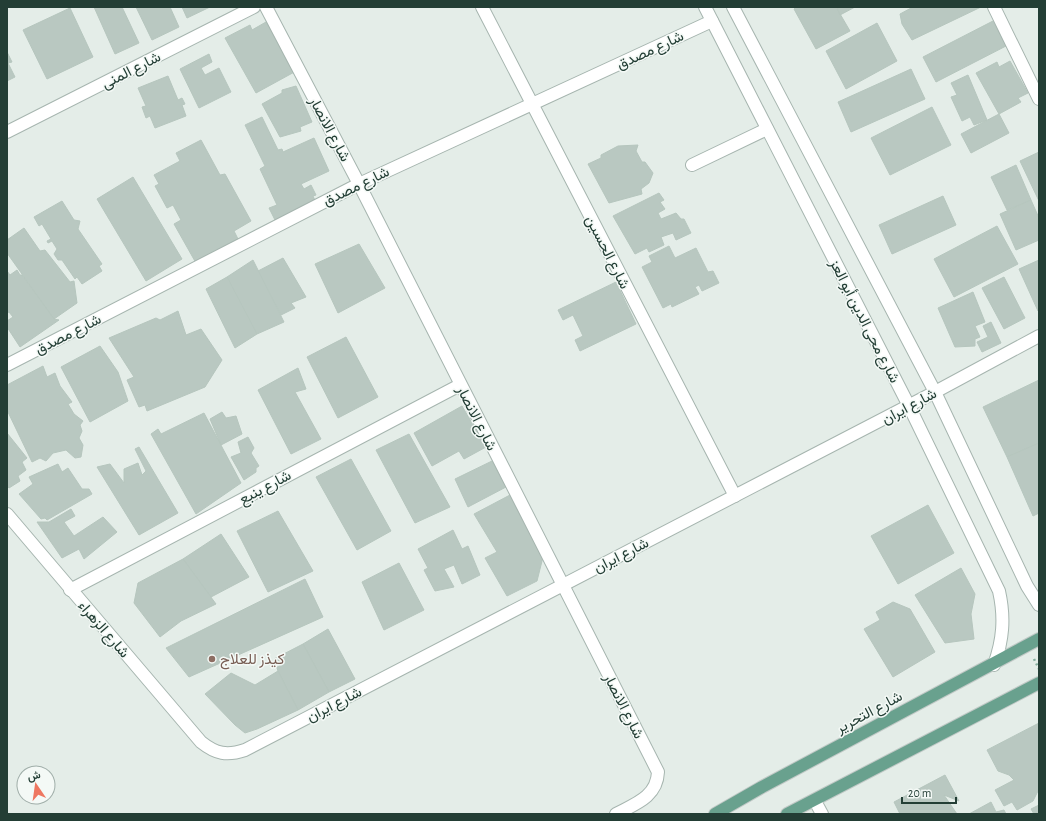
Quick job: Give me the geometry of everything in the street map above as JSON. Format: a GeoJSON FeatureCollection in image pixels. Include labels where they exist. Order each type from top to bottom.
{"type":"FeatureCollection","features":[{"type":"Feature","properties":{"kind":"main road","name":"شارع التحرير"},"geometry":{"type":"LineString","coordinates":[[715,814],[769,783],[994,665],[1039,639]]}},
{"type":"Feature","properties":{"kind":"main road"},"geometry":{"type":"LineString","coordinates":[[787,814],[815,801],[1039,683]]}},
{"type":"Feature","properties":{"kind":"street","name":"شارع المنى"},"geometry":{"type":"LineString","coordinates":[[7,132],[254,7]]}},
{"type":"Feature","properties":{"kind":"street","name":"شارع الانصار"},"geometry":{"type":"LineString","coordinates":[[266,7],[359,184],[562,586],[658,772],[657,780],[652,793],[646,798],[616,814]]}},
{"type":"Feature","properties":{"kind":"street","name":"شارع الحسين"},"geometry":{"type":"LineString","coordinates":[[482,7],[735,496]]}},
{"type":"Feature","properties":{"kind":"street","name":"شارع محى الدين أبو العز"},"geometry":{"type":"LineString","coordinates":[[705,7],[909,406],[999,591],[1003,606],[1003,628],[999,651],[994,665]]}},
{"type":"Feature","properties":{"kind":"street","name":"شارع محى الدين أبو العز"},"geometry":{"type":"LineString","coordinates":[[734,7],[935,392],[1027,586],[1039,605]]}},
{"type":"Feature","properties":{"kind":"street"},"geometry":{"type":"LineString","coordinates":[[994,7],[1038,96]]}},
{"type":"Feature","properties":{"kind":"street","name":"شارع مصدق"},"geometry":{"type":"LineString","coordinates":[[7,365],[359,184],[712,21]]}},
{"type":"Feature","properties":{"kind":"street"},"geometry":{"type":"LineString","coordinates":[[692,165],[767,129]]}},
{"type":"Feature","properties":{"kind":"street","name":"شارع ايران"},"geometry":{"type":"LineString","coordinates":[[201,742],[210,750],[222,754],[234,754],[245,750],[909,406],[1039,336]]}},
{"type":"Feature","properties":{"kind":"street","name":"شارع ينبع"},"geometry":{"type":"LineString","coordinates":[[70,590],[460,385]]}},
{"type":"Feature","properties":{"kind":"street","name":"شارع الزهراء"},"geometry":{"type":"LineString","coordinates":[[7,514],[70,590],[201,742]]}},
{"type":"Feature","properties":{"kind":"street"},"geometry":{"type":"LineString","coordinates":[[815,801],[822,814]]}},
{"type":"Feature","properties":{"kind":"building"},"geometry":{"type":"Polygon","coordinates":[[[94,7],[122,7],[139,43],[115,54],[94,7]]]}},
{"type":"Feature","properties":{"kind":"building"},"geometry":{"type":"Polygon","coordinates":[[[136,7],[170,7],[179,27],[152,40],[136,7]]]}},
{"type":"Feature","properties":{"kind":"building"},"geometry":{"type":"Polygon","coordinates":[[[182,7],[210,7],[187,18],[182,7]]]}},
{"type":"Feature","properties":{"kind":"building"},"geometry":{"type":"Polygon","coordinates":[[[796,7],[836,7],[850,31],[816,49],[794,9],[796,7]]]}},
{"type":"Feature","properties":{"kind":"building"},"geometry":{"type":"Polygon","coordinates":[[[837,7],[855,7],[840,15],[837,7]]]}},
{"type":"Feature","properties":{"kind":"building"},"geometry":{"type":"Polygon","coordinates":[[[913,7],[981,7],[912,40],[902,24],[900,14],[913,7]]]}},
{"type":"Feature","properties":{"kind":"building"},"geometry":{"type":"Polygon","coordinates":[[[70,8],[93,57],[47,79],[23,30],[70,8]]]}},
{"type":"Feature","properties":{"kind":"building"},"geometry":{"type":"Polygon","coordinates":[[[993,21],[1006,46],[936,82],[923,57],[993,21]]]}},
{"type":"Feature","properties":{"kind":"building"},"geometry":{"type":"Polygon","coordinates":[[[266,22],[272,33],[277,33],[298,70],[256,93],[225,38],[250,25],[252,30],[266,22]]]}},
{"type":"Feature","properties":{"kind":"building"},"geometry":{"type":"Polygon","coordinates":[[[877,23],[897,61],[846,89],[826,51],[877,23]]]}},
{"type":"Feature","properties":{"kind":"building"},"geometry":{"type":"Polygon","coordinates":[[[7,52],[12,62],[8,63],[15,77],[7,81],[7,52]]]}},
{"type":"Feature","properties":{"kind":"building"},"geometry":{"type":"Polygon","coordinates":[[[209,54],[212,62],[201,68],[205,75],[219,68],[231,92],[199,108],[180,69],[209,54]]]}},
{"type":"Feature","properties":{"kind":"building"},"geometry":{"type":"Polygon","coordinates":[[[1010,61],[1028,93],[1018,98],[1021,102],[999,114],[976,73],[997,62],[999,67],[1010,61]]]}},
{"type":"Feature","properties":{"kind":"building"},"geometry":{"type":"Polygon","coordinates":[[[911,69],[925,99],[851,132],[838,102],[911,69]]]}},
{"type":"Feature","properties":{"kind":"building"},"geometry":{"type":"Polygon","coordinates":[[[968,75],[987,120],[974,125],[970,117],[962,121],[951,97],[957,95],[951,83],[968,75]]]}},
{"type":"Feature","properties":{"kind":"building"},"geometry":{"type":"Polygon","coordinates":[[[168,76],[178,100],[182,98],[185,104],[182,105],[186,116],[155,128],[150,116],[146,118],[142,107],[146,106],[138,88],[168,76]]]}},
{"type":"Feature","properties":{"kind":"building"},"geometry":{"type":"Polygon","coordinates":[[[296,86],[312,122],[300,127],[301,131],[280,137],[262,104],[282,93],[282,90],[296,86]]]}},
{"type":"Feature","properties":{"kind":"building"},"geometry":{"type":"Polygon","coordinates":[[[932,107],[951,145],[890,175],[871,138],[932,107]]]}},
{"type":"Feature","properties":{"kind":"building"},"geometry":{"type":"Polygon","coordinates":[[[999,114],[1009,133],[971,153],[961,134],[999,114]]]}},
{"type":"Feature","properties":{"kind":"building"},"geometry":{"type":"Polygon","coordinates":[[[262,117],[278,150],[282,149],[283,152],[314,138],[329,171],[301,184],[304,189],[311,185],[316,195],[313,196],[316,203],[276,222],[269,208],[277,205],[260,169],[265,166],[245,125],[262,117]]]}},
{"type":"Feature","properties":{"kind":"building"},"geometry":{"type":"Polygon","coordinates":[[[201,140],[220,175],[225,174],[251,221],[234,231],[238,239],[196,263],[174,224],[181,220],[173,205],[167,208],[155,186],[159,184],[154,175],[180,161],[176,153],[201,140]]]}},
{"type":"Feature","properties":{"kind":"building"},"geometry":{"type":"Polygon","coordinates":[[[638,145],[636,151],[642,162],[645,162],[653,173],[649,183],[641,189],[642,194],[609,203],[588,164],[601,158],[601,155],[618,146],[638,145]]]}},
{"type":"Feature","properties":{"kind":"building"},"geometry":{"type":"Polygon","coordinates":[[[1039,152],[1039,201],[1020,161],[1039,152]]]}},
{"type":"Feature","properties":{"kind":"building"},"geometry":{"type":"Polygon","coordinates":[[[1016,165],[1031,200],[1007,210],[991,177],[1016,165]]]}},
{"type":"Feature","properties":{"kind":"building"},"geometry":{"type":"Polygon","coordinates":[[[133,177],[182,259],[146,281],[97,199],[133,177]]]}},
{"type":"Feature","properties":{"kind":"building"},"geometry":{"type":"Polygon","coordinates":[[[659,193],[664,200],[660,202],[665,209],[658,213],[661,219],[676,213],[681,219],[684,219],[691,233],[676,240],[673,233],[661,237],[664,245],[649,252],[647,248],[635,254],[613,216],[659,193]]]}},
{"type":"Feature","properties":{"kind":"building"},"geometry":{"type":"Polygon","coordinates":[[[943,196],[956,225],[892,254],[879,225],[943,196]]]}},
{"type":"Feature","properties":{"kind":"building"},"geometry":{"type":"Polygon","coordinates":[[[1031,200],[1039,218],[1039,240],[1016,250],[1000,214],[1031,200]]]}},
{"type":"Feature","properties":{"kind":"building"},"geometry":{"type":"Polygon","coordinates":[[[62,201],[74,220],[80,221],[78,229],[102,264],[99,266],[102,271],[82,284],[77,277],[75,279],[62,260],[58,260],[54,254],[57,249],[52,241],[48,243],[47,241],[51,239],[42,224],[39,226],[34,217],[62,201]]]}},
{"type":"Feature","properties":{"kind":"building"},"geometry":{"type":"Polygon","coordinates":[[[997,226],[1018,264],[954,297],[934,259],[997,226]]]}},
{"type":"Feature","properties":{"kind":"building"},"geometry":{"type":"Polygon","coordinates":[[[24,228],[40,251],[45,250],[70,282],[74,281],[77,303],[54,319],[7,253],[7,240],[24,228]]]}},
{"type":"Feature","properties":{"kind":"building"},"geometry":{"type":"Polygon","coordinates":[[[359,244],[385,288],[338,313],[315,264],[359,244]]]}},
{"type":"Feature","properties":{"kind":"building"},"geometry":{"type":"Polygon","coordinates":[[[669,246],[675,258],[696,248],[708,272],[713,271],[719,283],[702,291],[699,285],[695,287],[699,294],[672,307],[671,304],[663,308],[642,267],[652,262],[649,256],[669,246]]]}},
{"type":"Feature","properties":{"kind":"building"},"geometry":{"type":"Polygon","coordinates":[[[283,258],[306,297],[291,303],[295,308],[281,315],[258,271],[283,258]]]}},
{"type":"Feature","properties":{"kind":"building"},"geometry":{"type":"Polygon","coordinates":[[[253,260],[284,322],[257,334],[227,277],[253,260]]]}},
{"type":"Feature","properties":{"kind":"building"},"geometry":{"type":"Polygon","coordinates":[[[1039,260],[1039,311],[1038,311],[1019,269],[1039,260]]]}},
{"type":"Feature","properties":{"kind":"building"},"geometry":{"type":"Polygon","coordinates":[[[17,270],[54,319],[59,320],[20,347],[7,327],[7,321],[13,317],[9,312],[7,313],[7,271],[10,275],[17,270]]]}},
{"type":"Feature","properties":{"kind":"building"},"geometry":{"type":"Polygon","coordinates":[[[227,277],[257,334],[235,348],[206,289],[227,277]]]}},
{"type":"Feature","properties":{"kind":"building"},"geometry":{"type":"Polygon","coordinates":[[[1004,277],[1025,318],[1004,329],[982,288],[1004,277]]]}},
{"type":"Feature","properties":{"kind":"building"},"geometry":{"type":"Polygon","coordinates":[[[616,282],[636,324],[580,351],[575,340],[583,336],[573,315],[563,320],[558,310],[616,282]]]}},
{"type":"Feature","properties":{"kind":"building"},"geometry":{"type":"Polygon","coordinates":[[[973,292],[985,322],[975,326],[980,337],[975,339],[975,346],[955,347],[938,308],[973,292]]]}},
{"type":"Feature","properties":{"kind":"building"},"geometry":{"type":"Polygon","coordinates":[[[178,311],[186,335],[201,329],[222,360],[205,387],[147,411],[145,405],[139,407],[127,380],[134,377],[109,338],[156,318],[160,320],[178,311]]]}},
{"type":"Feature","properties":{"kind":"building"},"geometry":{"type":"Polygon","coordinates":[[[991,322],[1001,343],[982,352],[977,342],[988,337],[983,326],[991,322]]]}},
{"type":"Feature","properties":{"kind":"building"},"geometry":{"type":"Polygon","coordinates":[[[346,337],[378,397],[338,418],[307,357],[346,337]]]}},
{"type":"Feature","properties":{"kind":"building"},"geometry":{"type":"Polygon","coordinates":[[[100,346],[118,372],[128,401],[90,422],[61,367],[100,346]]]}},
{"type":"Feature","properties":{"kind":"building"},"geometry":{"type":"Polygon","coordinates":[[[43,366],[47,377],[55,373],[60,386],[72,402],[68,404],[74,414],[83,421],[80,425],[82,431],[79,438],[83,445],[81,457],[75,458],[66,450],[53,453],[46,461],[40,458],[32,462],[7,410],[7,385],[43,366]]]}},
{"type":"Feature","properties":{"kind":"building"},"geometry":{"type":"Polygon","coordinates":[[[298,368],[306,389],[295,392],[321,439],[291,454],[258,390],[298,368]]]}},
{"type":"Feature","properties":{"kind":"building"},"geometry":{"type":"Polygon","coordinates":[[[1039,380],[1039,443],[1007,457],[983,407],[1039,380]]]}},
{"type":"Feature","properties":{"kind":"building"},"geometry":{"type":"Polygon","coordinates":[[[462,406],[486,447],[464,459],[459,451],[432,466],[414,433],[462,406]]]}},
{"type":"Feature","properties":{"kind":"building"},"geometry":{"type":"Polygon","coordinates":[[[222,412],[226,418],[236,416],[242,434],[221,445],[210,419],[222,412]]]}},
{"type":"Feature","properties":{"kind":"building"},"geometry":{"type":"Polygon","coordinates":[[[204,413],[241,483],[196,514],[151,434],[158,429],[161,434],[204,413]]]}},
{"type":"Feature","properties":{"kind":"building"},"geometry":{"type":"Polygon","coordinates":[[[7,433],[27,458],[22,462],[26,470],[18,476],[20,481],[9,488],[7,486],[7,433]]]}},
{"type":"Feature","properties":{"kind":"building"},"geometry":{"type":"Polygon","coordinates":[[[409,434],[450,507],[415,523],[376,450],[409,434]]]}},
{"type":"Feature","properties":{"kind":"building"},"geometry":{"type":"Polygon","coordinates":[[[248,437],[254,448],[251,453],[259,466],[256,468],[256,472],[244,480],[231,457],[241,453],[238,442],[248,437]]]}},
{"type":"Feature","properties":{"kind":"building"},"geometry":{"type":"Polygon","coordinates":[[[1039,443],[1039,513],[1033,516],[1007,457],[1039,443]]]}},
{"type":"Feature","properties":{"kind":"building"},"geometry":{"type":"Polygon","coordinates":[[[139,447],[178,513],[139,535],[97,467],[110,464],[124,483],[124,469],[138,463],[142,475],[146,471],[135,449],[139,447]]]}},
{"type":"Feature","properties":{"kind":"building"},"geometry":{"type":"Polygon","coordinates":[[[351,459],[391,531],[357,550],[316,477],[351,459]]]}},
{"type":"Feature","properties":{"kind":"building"},"geometry":{"type":"Polygon","coordinates":[[[492,461],[506,487],[468,507],[455,479],[492,461]]]}},
{"type":"Feature","properties":{"kind":"building"},"geometry":{"type":"Polygon","coordinates":[[[58,464],[62,472],[68,468],[82,489],[89,489],[92,494],[47,520],[45,518],[41,519],[19,494],[33,484],[29,477],[58,464]]]}},
{"type":"Feature","properties":{"kind":"building"},"geometry":{"type":"Polygon","coordinates":[[[510,495],[543,557],[537,581],[507,596],[485,558],[497,552],[474,514],[510,495]]]}},
{"type":"Feature","properties":{"kind":"building"},"geometry":{"type":"Polygon","coordinates":[[[928,505],[954,553],[898,584],[871,536],[928,505]]]}},
{"type":"Feature","properties":{"kind":"building"},"geometry":{"type":"Polygon","coordinates":[[[71,509],[75,516],[64,522],[74,536],[103,517],[117,532],[84,559],[79,549],[62,558],[37,522],[49,522],[71,509]]]}},
{"type":"Feature","properties":{"kind":"building"},"geometry":{"type":"Polygon","coordinates":[[[278,511],[313,571],[268,592],[237,531],[278,511]]]}},
{"type":"Feature","properties":{"kind":"building"},"geometry":{"type":"Polygon","coordinates":[[[453,530],[462,549],[468,546],[480,575],[462,584],[454,565],[444,569],[454,587],[435,591],[424,570],[428,568],[418,549],[453,530]]]}},
{"type":"Feature","properties":{"kind":"building"},"geometry":{"type":"Polygon","coordinates":[[[221,534],[249,577],[211,597],[183,559],[221,534]]]}},
{"type":"Feature","properties":{"kind":"building"},"geometry":{"type":"Polygon","coordinates":[[[183,559],[216,604],[181,621],[160,637],[134,603],[138,583],[183,559]]]}},
{"type":"Feature","properties":{"kind":"building"},"geometry":{"type":"Polygon","coordinates":[[[399,563],[424,610],[384,630],[362,582],[399,563]]]}},
{"type":"Feature","properties":{"kind":"building"},"geometry":{"type":"Polygon","coordinates":[[[961,568],[975,594],[971,614],[974,639],[945,643],[915,595],[961,568]]]}},
{"type":"Feature","properties":{"kind":"building"},"geometry":{"type":"Polygon","coordinates":[[[305,579],[323,617],[189,677],[166,648],[305,579]]]}},
{"type":"Feature","properties":{"kind":"building"},"geometry":{"type":"Polygon","coordinates":[[[893,602],[910,609],[935,652],[893,677],[864,629],[880,620],[876,612],[893,602]]]}},
{"type":"Feature","properties":{"kind":"building"},"geometry":{"type":"Polygon","coordinates":[[[328,629],[355,679],[329,692],[303,644],[328,629]]]}},
{"type":"Feature","properties":{"kind":"building"},"geometry":{"type":"Polygon","coordinates":[[[303,644],[329,692],[298,710],[278,671],[274,659],[303,644]]]}},
{"type":"Feature","properties":{"kind":"building"},"geometry":{"type":"Polygon","coordinates":[[[278,671],[298,710],[245,733],[235,725],[205,694],[231,673],[255,685],[278,671]]]}},
{"type":"Feature","properties":{"kind":"building"},"geometry":{"type":"Polygon","coordinates":[[[1039,723],[1039,789],[1033,801],[1017,810],[1012,802],[1004,806],[995,790],[1014,780],[1009,775],[998,771],[987,750],[1039,723]]]}},
{"type":"Feature","properties":{"kind":"building"},"geometry":{"type":"Polygon","coordinates":[[[945,775],[959,801],[944,795],[957,814],[900,814],[894,802],[945,775]]]}},
{"type":"Feature","properties":{"kind":"building"},"geometry":{"type":"Polygon","coordinates":[[[991,802],[996,812],[1004,810],[1006,814],[969,814],[991,802]]]}},
{"type":"Feature","properties":{"kind":"building"},"geometry":{"type":"Polygon","coordinates":[[[1039,805],[1039,814],[1034,814],[1031,809],[1039,805]]]}},
{"type":"Feature","properties":{"kind":"place","name":"كيذز للعلاج"},"geometry":{"type":"Point","coordinates":[212,659]}}]}
